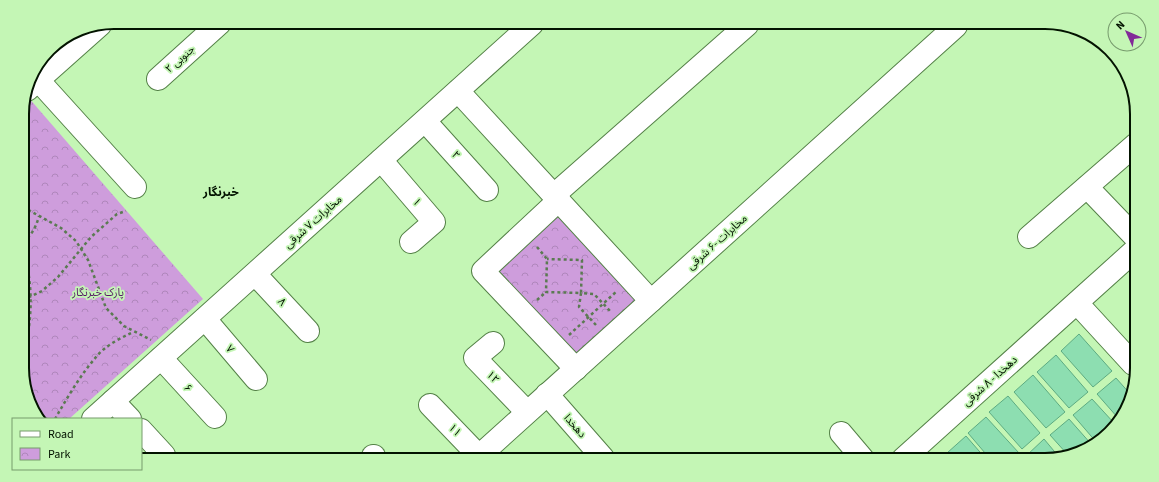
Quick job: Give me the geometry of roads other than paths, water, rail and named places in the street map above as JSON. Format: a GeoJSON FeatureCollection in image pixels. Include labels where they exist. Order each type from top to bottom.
{"type":"FeatureCollection","features":[{"type":"Feature","properties":{"kind":"street","name":"۲ جنوبی"},"geometry":{"type":"LineString","coordinates":[[158,78],[212,29]]}},
{"type":"Feature","properties":{"kind":"street","name":"مخابرات ۷ شرقی"},"geometry":{"type":"LineString","coordinates":[[94,418],[526,29]]}},
{"type":"Feature","properties":{"kind":"street"},"geometry":{"type":"LineString","coordinates":[[576,369],[483,271],[556,198],[743,29]]}},
{"type":"Feature","properties":{"kind":"street","name":"مخابرات -۶ شرقی"},"geometry":{"type":"LineString","coordinates":[[482,453],[953,29]]}},
{"type":"Feature","properties":{"kind":"street"},"geometry":{"type":"LineString","coordinates":[[34,84],[92,32]]}},
{"type":"Feature","properties":{"kind":"street"},"geometry":{"type":"LineString","coordinates":[[34,86],[135,187]]}},
{"type":"Feature","properties":{"kind":"street"},"geometry":{"type":"LineString","coordinates":[[458,91],[651,301]]}},
{"type":"Feature","properties":{"kind":"street","name":"۲"},"geometry":{"type":"LineString","coordinates":[[425,121],[487,190]]}},
{"type":"Feature","properties":{"kind":"street"},"geometry":{"type":"LineString","coordinates":[[1029,237],[1130,149]]}},
{"type":"Feature","properties":{"kind":"street","name":"۱"},"geometry":{"type":"LineString","coordinates":[[381,160],[434,222],[411,242]]}},
{"type":"Feature","properties":{"kind":"street"},"geometry":{"type":"LineString","coordinates":[[1087,187],[1130,232]]}},
{"type":"Feature","properties":{"kind":"street","name":"دهخدا - ۸ شرقی"},"geometry":{"type":"LineString","coordinates":[[910,453],[1130,255]]}},
{"type":"Feature","properties":{"kind":"street","name":"۸"},"geometry":{"type":"LineString","coordinates":[[255,274],[308,331]]}},
{"type":"Feature","properties":{"kind":"street"},"geometry":{"type":"LineString","coordinates":[[1077,303],[1130,362]]}},
{"type":"Feature","properties":{"kind":"street","name":"۷"},"geometry":{"type":"LineString","coordinates":[[205,319],[256,379]]}},
{"type":"Feature","properties":{"kind":"street","name":"۱۲"},"geometry":{"type":"LineString","coordinates":[[494,343],[475,358],[527,412]]}},
{"type":"Feature","properties":{"kind":"street","name":"۶"},"geometry":{"type":"LineString","coordinates":[[166,353],[215,417]]}},
{"type":"Feature","properties":{"kind":"street","name":"دهخدا"},"geometry":{"type":"LineString","coordinates":[[547,394],[599,453]]}},
{"type":"Feature","properties":{"kind":"street"},"geometry":{"type":"LineString","coordinates":[[114,401],[129,418]]}},
{"type":"Feature","properties":{"kind":"street","name":"۱۱"},"geometry":{"type":"LineString","coordinates":[[430,405],[476,453]]}},
{"type":"Feature","properties":{"kind":"street"},"geometry":{"type":"LineString","coordinates":[[142,431],[162,453]]}},
{"type":"Feature","properties":{"kind":"street"},"geometry":{"type":"LineString","coordinates":[[841,433],[858,453]]}},
{"type":"Feature","properties":{"kind":"district","name":"خبرنگار"},"geometry":{"type":"Point","coordinates":[221,192]}},
{"type":"Feature","properties":{"kind":"park label","name":"پارک خبرنگار"},"geometry":{"type":"Point","coordinates":[98,292]}}]}
